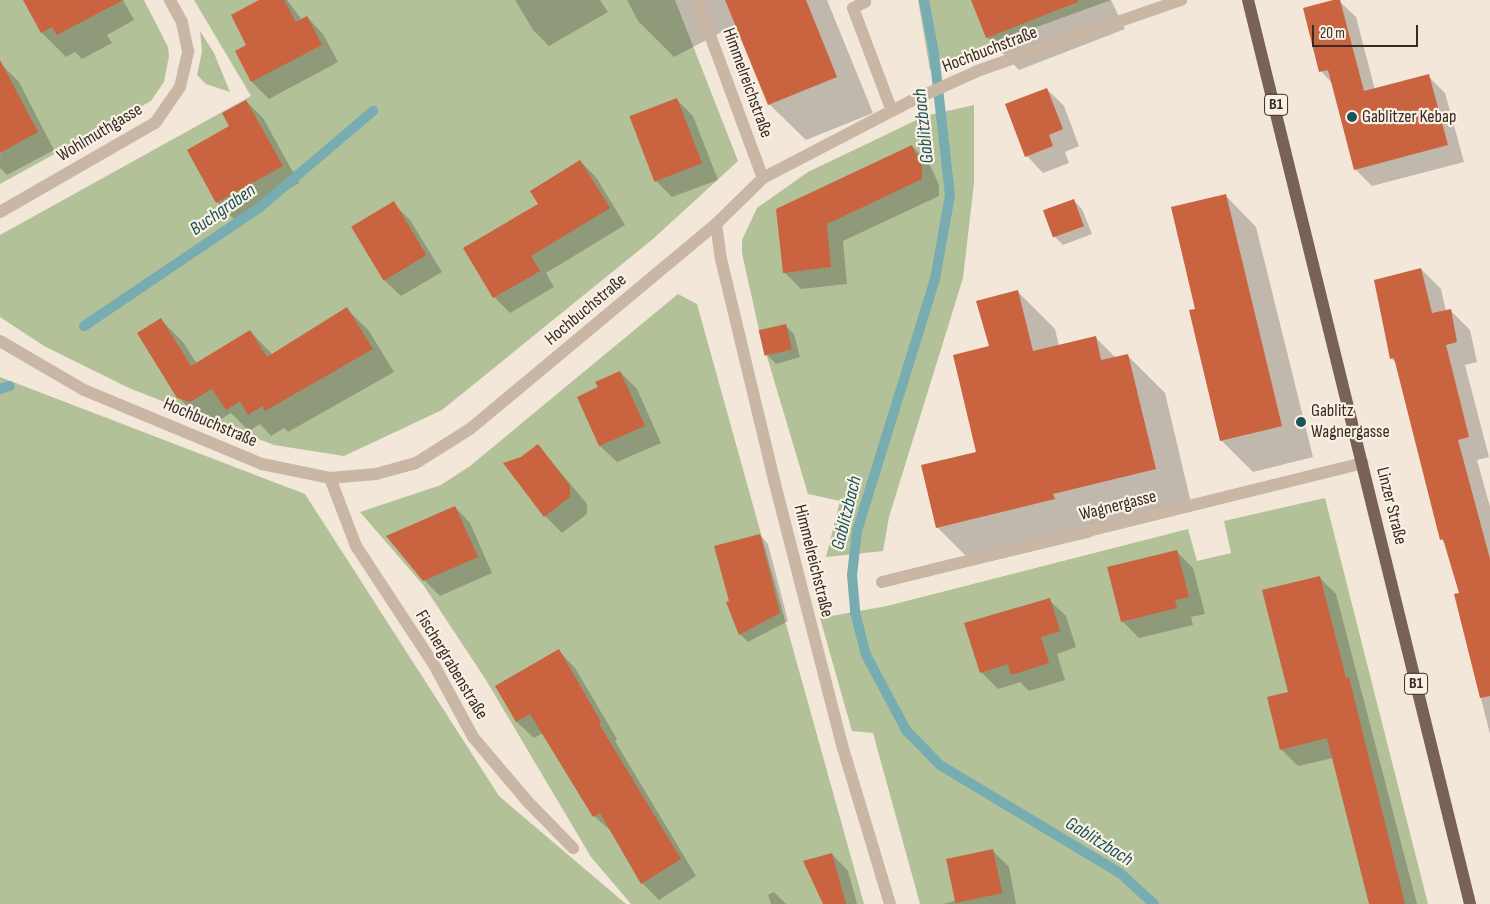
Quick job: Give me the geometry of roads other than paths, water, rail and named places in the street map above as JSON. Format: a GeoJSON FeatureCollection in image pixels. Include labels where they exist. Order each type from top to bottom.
{"type":"FeatureCollection","features":[{"type":"Feature","properties":{"kind":"main road","name":"Linzer Straße"},"geometry":{"type":"LineString","coordinates":[[1248,0],[1470,904]]}},
{"type":"Feature","properties":{"kind":"street","name":"Wohlmuthgasse"},"geometry":{"type":"LineString","coordinates":[[0,212],[155,123],[180,87],[188,51],[182,22],[170,0]]}},
{"type":"Feature","properties":{"kind":"street","name":"Himmelreichstraße"},"geometry":{"type":"LineString","coordinates":[[698,0],[763,178]]}},
{"type":"Feature","properties":{"kind":"street"},"geometry":{"type":"LineString","coordinates":[[865,0],[866,2],[853,8],[892,111]]}},
{"type":"Feature","properties":{"kind":"street","name":"Hochbuchstraße"},"geometry":{"type":"LineString","coordinates":[[0,341],[84,390],[262,464],[330,478],[376,474],[416,463],[470,429],[716,224],[763,178],[911,101],[980,70],[1181,0]]}},
{"type":"Feature","properties":{"kind":"street","name":"Himmelreichstraße"},"geometry":{"type":"LineString","coordinates":[[716,224],[720,259],[774,480],[842,745],[890,904]]}},
{"type":"Feature","properties":{"kind":"street","name":"Wagnergasse"},"geometry":{"type":"LineString","coordinates":[[882,582],[1362,463]]}},
{"type":"Feature","properties":{"kind":"street","name":"Fischergrabenstraße"},"geometry":{"type":"LineString","coordinates":[[330,478],[356,546],[433,663],[473,737],[526,801],[574,848]]}},
{"type":"Feature","properties":{"kind":"waterway","name":"Gablitzbach"},"geometry":{"type":"LineString","coordinates":[[924,0],[934,53],[950,195],[935,279],[857,531],[852,575],[855,612],[866,655],[906,730],[940,765],[1120,873],[1154,904]]}},
{"type":"Feature","properties":{"kind":"waterway","name":"Buchgraben"},"geometry":{"type":"LineString","coordinates":[[84,326],[259,208],[373,111]]}},
{"type":"Feature","properties":{"kind":"waterway","name":"Buchgraben"},"geometry":{"type":"LineString","coordinates":[[0,389],[10,386]]}},
{"type":"Feature","properties":{"kind":"place","name":"Gablitzer Kebap"},"geometry":{"type":"Point","coordinates":[1352,117]}},
{"type":"Feature","properties":{"kind":"place","name":"Gablitz Wagnergasse"},"geometry":{"type":"Point","coordinates":[1301,422]}}]}
